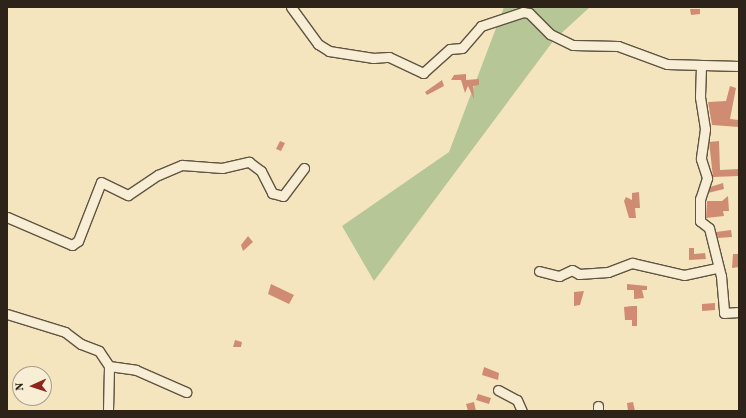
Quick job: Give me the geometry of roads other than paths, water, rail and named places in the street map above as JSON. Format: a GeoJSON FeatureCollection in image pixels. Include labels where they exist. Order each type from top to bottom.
{"type":"FeatureCollection","features":[{"type":"Feature","properties":{"kind":"street"},"geometry":{"type":"LineString","coordinates":[[291,7],[318,44],[329,51],[373,58],[389,56],[423,73],[450,49],[462,48],[482,26],[521,9],[529,13],[550,34],[573,45],[618,46],[651,60],[701,67],[739,66]]}},
{"type":"Feature","properties":{"kind":"street"},"geometry":{"type":"LineString","coordinates":[[701,67],[705,129],[701,159],[707,178],[700,199],[700,221],[708,228],[718,268],[724,314],[739,312]]}},
{"type":"Feature","properties":{"kind":"street"},"geometry":{"type":"LineString","coordinates":[[7,217],[75,244],[100,182],[128,195],[158,175],[182,166],[222,168],[249,162],[261,171],[272,193],[283,196],[304,168]]}},
{"type":"Feature","properties":{"kind":"street"},"geometry":{"type":"LineString","coordinates":[[539,271],[559,276],[572,270],[579,274],[608,272],[632,263],[684,275],[718,268]]}},
{"type":"Feature","properties":{"kind":"street"},"geometry":{"type":"LineString","coordinates":[[7,314],[65,332],[80,344],[99,351],[109,366],[108,411]]}},
{"type":"Feature","properties":{"kind":"street"},"geometry":{"type":"LineString","coordinates":[[109,366],[136,370],[186,392]]}},
{"type":"Feature","properties":{"kind":"street"},"geometry":{"type":"LineString","coordinates":[[498,390],[517,400],[522,411]]}}]}
